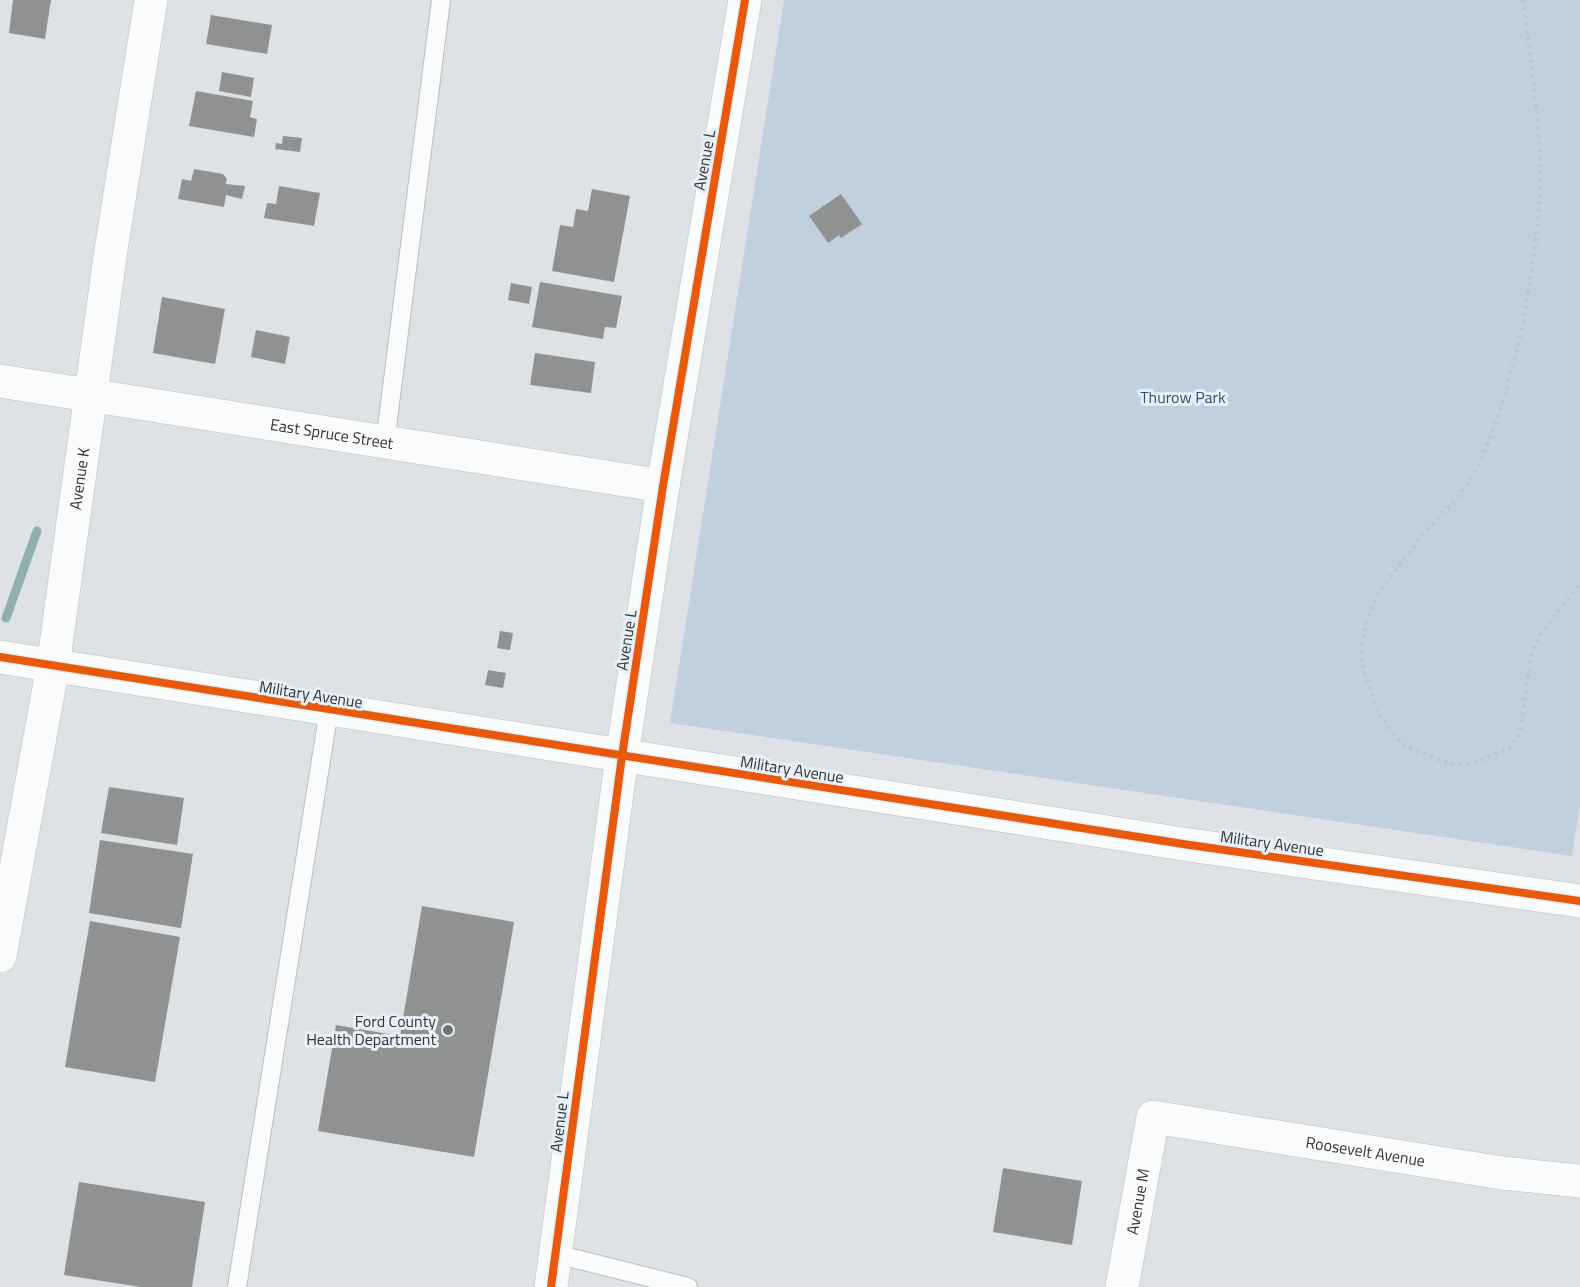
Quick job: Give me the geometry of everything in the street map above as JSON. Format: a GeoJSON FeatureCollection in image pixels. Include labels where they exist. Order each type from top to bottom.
{"type":"FeatureCollection","features":[{"type":"Feature","properties":{"kind":"street","name":"Avenue K"},"geometry":{"type":"LineString","coordinates":[[0,956],[53,666],[111,250],[151,0]]}},
{"type":"Feature","properties":{"kind":"street","name":"Avenue L"},"geometry":{"type":"LineString","coordinates":[[551,1287],[622,756],[663,486],[745,0]]}},
{"type":"Feature","properties":{"kind":"street","name":"East Spruce Street"},"geometry":{"type":"LineString","coordinates":[[0,381],[663,486]]}},
{"type":"Feature","properties":{"kind":"street","name":"Military Avenue"},"geometry":{"type":"LineString","coordinates":[[0,657],[329,711],[1183,844],[1580,901]]}},
{"type":"Feature","properties":{"kind":"street","name":"Roosevelt Avenue"},"geometry":{"type":"LineString","coordinates":[[1153,1117],[1502,1173],[1580,1181]]}},
{"type":"Feature","properties":{"kind":"street","name":"Avenue M"},"geometry":{"type":"LineString","coordinates":[[1122,1287],[1153,1117]]}},
{"type":"Feature","properties":{"kind":"lane"},"geometry":{"type":"LineString","coordinates":[[385,442],[441,0]]}},
{"type":"Feature","properties":{"kind":"lane"},"geometry":{"type":"LineString","coordinates":[[237,1287],[329,711]]}},
{"type":"Feature","properties":{"kind":"lane"},"geometry":{"type":"LineString","coordinates":[[556,1254],[688,1287]]}},
{"type":"Feature","properties":{"kind":"path"},"geometry":{"type":"LineString","coordinates":[[1523,0],[1541,162],[1538,225],[1523,326],[1504,398],[1479,465],[1460,495],[1436,519],[1378,593],[1365,623],[1362,647],[1363,669],[1378,712],[1392,732],[1407,747],[1447,763],[1463,764],[1480,761],[1511,747],[1520,733],[1531,656],[1539,636],[1580,584]]}},
{"type":"Feature","properties":{"kind":"green space","name":"Thurow Park"},"geometry":{"type":"Polygon","coordinates":[[[784,0],[1580,0],[1580,805],[1572,856],[670,723],[784,0]]]}},
{"type":"Feature","properties":{"kind":"building"},"geometry":{"type":"Polygon","coordinates":[[[13,0],[51,0],[45,39],[9,33],[13,0]]]}},
{"type":"Feature","properties":{"kind":"building"},"geometry":{"type":"Polygon","coordinates":[[[211,15],[272,25],[267,54],[206,44],[211,15]]]}},
{"type":"Feature","properties":{"kind":"building"},"geometry":{"type":"Polygon","coordinates":[[[222,72],[254,78],[251,97],[219,91],[222,72]]]}},
{"type":"Feature","properties":{"kind":"building"},"geometry":{"type":"Polygon","coordinates":[[[196,91],[253,101],[250,117],[257,119],[254,137],[189,126],[196,91]]]}},
{"type":"Feature","properties":{"kind":"building"},"geometry":{"type":"Polygon","coordinates":[[[283,136],[302,138],[300,152],[275,149],[276,143],[282,144],[283,136]]]}},
{"type":"Feature","properties":{"kind":"building"},"geometry":{"type":"Polygon","coordinates":[[[194,169],[223,174],[227,179],[226,184],[245,186],[242,199],[226,195],[224,207],[178,199],[182,179],[191,181],[194,169]]]}},
{"type":"Feature","properties":{"kind":"building"},"geometry":{"type":"Polygon","coordinates":[[[279,186],[320,193],[314,226],[264,218],[267,203],[276,204],[279,186]]]}},
{"type":"Feature","properties":{"kind":"building"},"geometry":{"type":"Polygon","coordinates":[[[592,189],[630,196],[614,282],[552,271],[560,225],[573,227],[576,209],[588,211],[592,189]]]}},
{"type":"Feature","properties":{"kind":"building"},"geometry":{"type":"Polygon","coordinates":[[[841,194],[862,224],[841,238],[839,235],[828,243],[809,216],[841,194]]]}},
{"type":"Feature","properties":{"kind":"building"},"geometry":{"type":"Polygon","coordinates":[[[540,282],[622,296],[616,328],[605,327],[603,339],[532,327],[540,282]]]}},
{"type":"Feature","properties":{"kind":"building"},"geometry":{"type":"Polygon","coordinates":[[[511,283],[532,287],[529,304],[508,300],[511,283]]]}},
{"type":"Feature","properties":{"kind":"building"},"geometry":{"type":"Polygon","coordinates":[[[162,297],[225,309],[215,364],[153,353],[162,297]]]}},
{"type":"Feature","properties":{"kind":"building"},"geometry":{"type":"Polygon","coordinates":[[[256,330],[290,337],[285,364],[251,357],[256,330]]]}},
{"type":"Feature","properties":{"kind":"building"},"geometry":{"type":"Polygon","coordinates":[[[535,353],[595,362],[591,393],[530,385],[535,353]]]}},
{"type":"Feature","properties":{"kind":"building"},"geometry":{"type":"Polygon","coordinates":[[[500,631],[513,633],[510,650],[497,648],[500,631]]]}},
{"type":"Feature","properties":{"kind":"building"},"geometry":{"type":"Polygon","coordinates":[[[488,670],[506,673],[503,688],[485,685],[488,670]]]}},
{"type":"Feature","properties":{"kind":"building"},"geometry":{"type":"Polygon","coordinates":[[[109,787],[184,798],[177,845],[101,833],[109,787]]]}},
{"type":"Feature","properties":{"kind":"building"},"geometry":{"type":"Polygon","coordinates":[[[100,840],[193,854],[181,928],[89,913],[100,840]]]}},
{"type":"Feature","properties":{"kind":"building","name":"Ford County Health Department"},"geometry":{"type":"Polygon","coordinates":[[[422,906],[514,922],[474,1157],[318,1131],[336,1025],[400,1036],[422,906]]]}},
{"type":"Feature","properties":{"kind":"building"},"geometry":{"type":"Polygon","coordinates":[[[90,921],[180,937],[155,1082],[65,1067],[90,921]]]}},
{"type":"Feature","properties":{"kind":"building"},"geometry":{"type":"Polygon","coordinates":[[[1003,1168],[1082,1181],[1072,1245],[993,1232],[1003,1168]]]}},
{"type":"Feature","properties":{"kind":"building"},"geometry":{"type":"Polygon","coordinates":[[[79,1182],[205,1202],[192,1287],[141,1287],[64,1275],[79,1182]]]}},
{"type":"Feature","properties":{"kind":"waterway"},"geometry":{"type":"LineString","coordinates":[[6,618],[37,531]]}},
{"type":"Feature","properties":{"kind":"cycle path"},"geometry":{"type":"LineString","coordinates":[[551,1287],[622,756],[663,486],[745,0]]}},
{"type":"Feature","properties":{"kind":"cycle path"},"geometry":{"type":"LineString","coordinates":[[0,657],[1183,844],[1580,901]]}},
{"type":"Feature","properties":{"kind":"place","name":"Ford County Health Department"},"geometry":{"type":"Point","coordinates":[448,1030]}}]}
